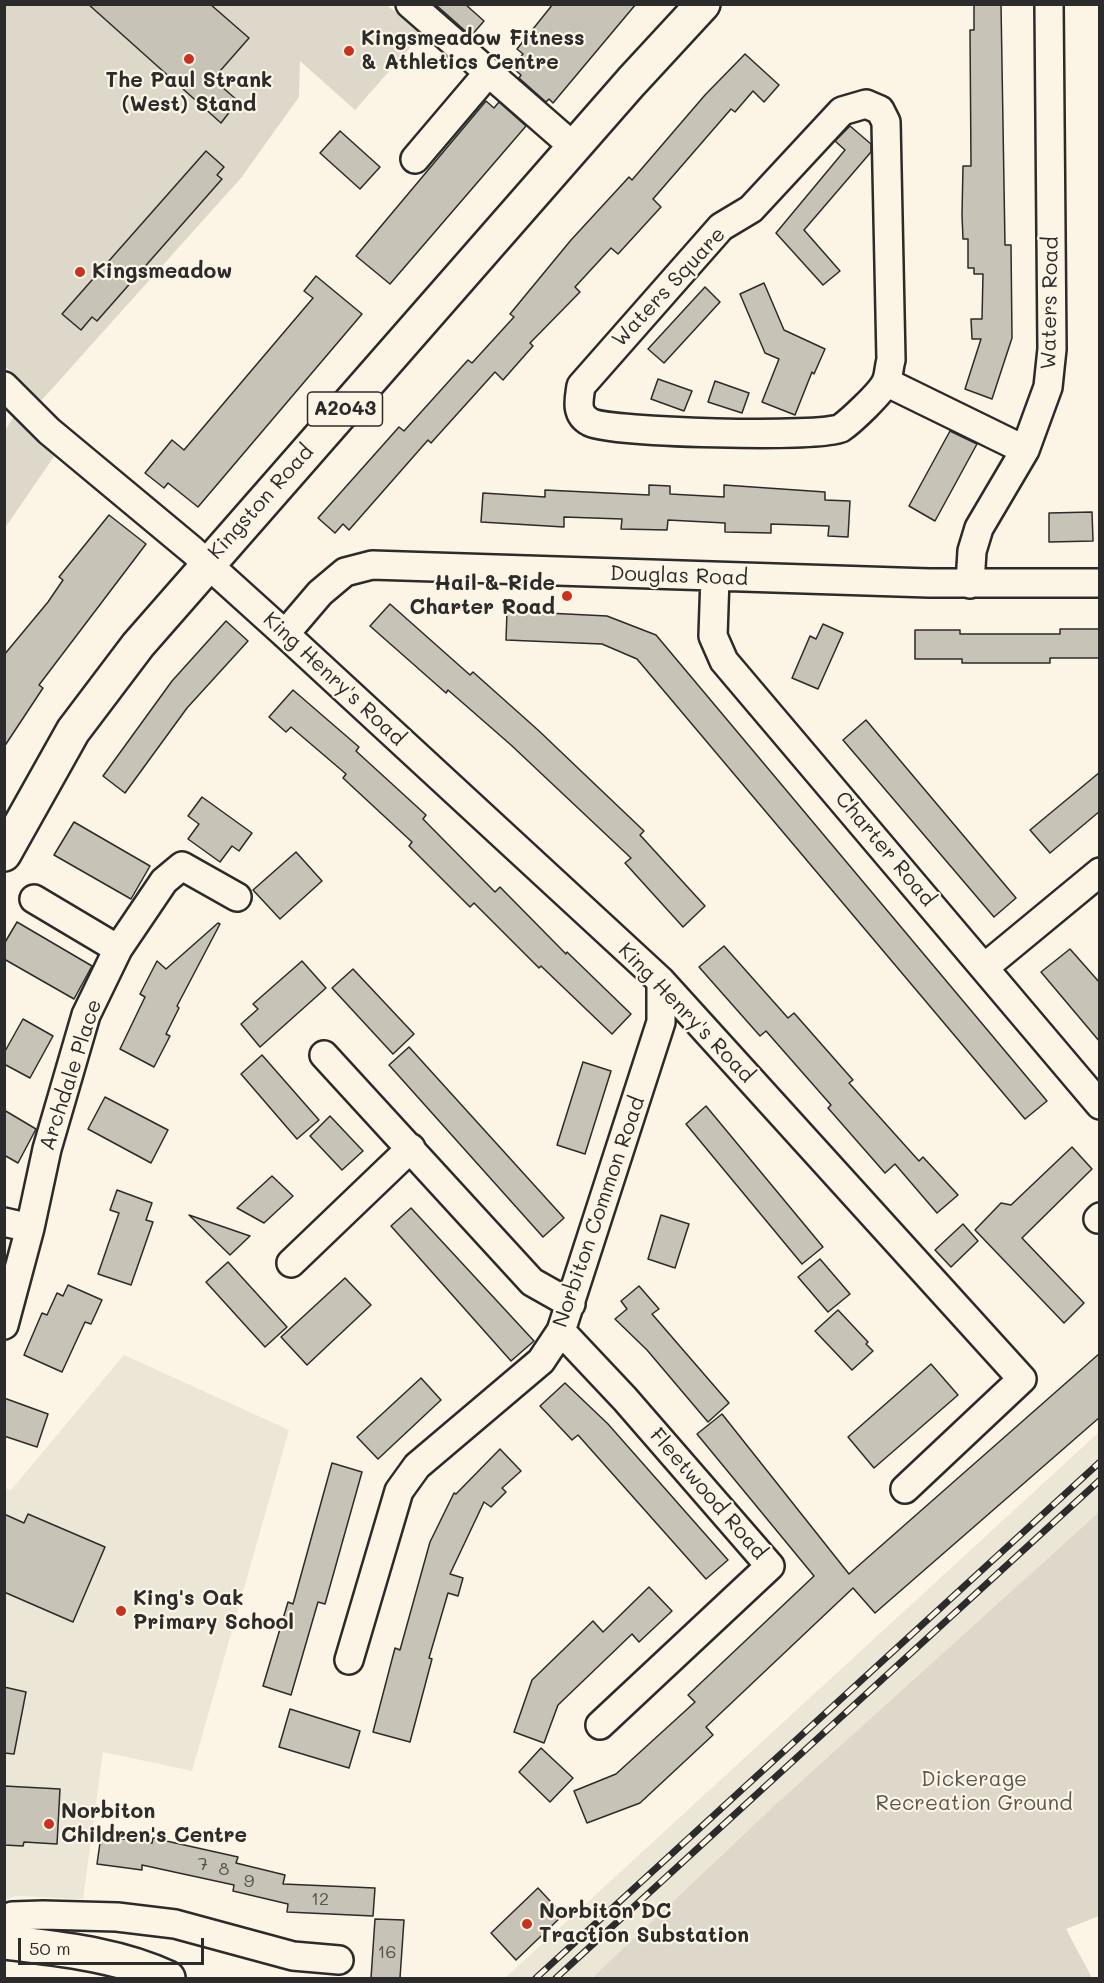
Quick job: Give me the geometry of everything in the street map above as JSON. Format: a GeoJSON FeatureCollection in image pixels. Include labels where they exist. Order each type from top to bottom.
{"type":"FeatureCollection","features":[{"type":"Feature","properties":{"kind":"main road","name":"A2043"},"geometry":{"type":"LineString","coordinates":[[575,148],[631,82],[703,4]]}},
{"type":"Feature","properties":{"kind":"main road","name":"Kingston Road"},"geometry":{"type":"LineString","coordinates":[[4,854],[73,730],[125,661],[207,564],[575,148]]}},
{"type":"Feature","properties":{"kind":"main road"},"geometry":{"type":"LineString","coordinates":[[4,1942],[94,1955],[168,1978]]}},
{"type":"Feature","properties":{"kind":"street"},"geometry":{"type":"LineString","coordinates":[[410,4],[575,148]]}},
{"type":"Feature","properties":{"kind":"street","name":"Waters Road"},"geometry":{"type":"LineString","coordinates":[[970,584],[972,551],[979,528],[1025,450],[1048,387],[1052,349],[1049,4]]}},
{"type":"Feature","properties":{"kind":"street"},"geometry":{"type":"LineString","coordinates":[[415,159],[488,73]]}},
{"type":"Feature","properties":{"kind":"street","name":"Waters Square"},"geometry":{"type":"LineString","coordinates":[[866,104],[879,110],[886,122],[891,360],[886,382],[839,429],[789,434],[625,429],[591,423],[578,407],[580,386],[722,226],[751,209],[842,111],[866,104]]}},
{"type":"Feature","properties":{"kind":"street"},"geometry":{"type":"LineString","coordinates":[[886,382],[1025,450]]}},
{"type":"Feature","properties":{"kind":"street","name":"King Henry's Road"},"geometry":{"type":"LineString","coordinates":[[4,386],[49,431],[207,564],[285,634],[661,981],[1022,1379],[905,1489]]}},
{"type":"Feature","properties":{"kind":"street","name":"Douglas Road"},"geometry":{"type":"LineString","coordinates":[[285,634],[320,593],[345,572],[372,565],[970,584],[1100,583]]}},
{"type":"Feature","properties":{"kind":"street","name":"Charter Road"},"geometry":{"type":"LineString","coordinates":[[715,577],[713,636],[724,661],[1100,1105]]}},
{"type":"Feature","properties":{"kind":"street","name":"Archdale Place"},"geometry":{"type":"LineString","coordinates":[[4,1325],[17,1225],[46,1149],[86,1015],[118,949],[164,881],[182,866],[237,897]]}},
{"type":"Feature","properties":{"kind":"street"},"geometry":{"type":"LineString","coordinates":[[985,967],[1100,872]]}},
{"type":"Feature","properties":{"kind":"street"},"geometry":{"type":"LineString","coordinates":[[34,899],[118,949]]}},
{"type":"Feature","properties":{"kind":"street","name":"Norbiton Common Road"},"geometry":{"type":"LineString","coordinates":[[349,1660],[399,1491],[417,1466],[541,1360],[561,1331],[662,1022],[661,981]]}},
{"type":"Feature","properties":{"kind":"street"},"geometry":{"type":"LineString","coordinates":[[324,1055],[532,1282],[571,1304]]}},
{"type":"Feature","properties":{"kind":"street"},"geometry":{"type":"LineString","coordinates":[[291,1263],[411,1148]]}},
{"type":"Feature","properties":{"kind":"street","name":"Fleetwood Road"},"geometry":{"type":"LineString","coordinates":[[561,1331],[625,1399],[770,1566],[600,1725]]}},
{"type":"Feature","properties":{"kind":"street"},"geometry":{"type":"LineString","coordinates":[[4,1920],[12,1916],[43,1915],[117,1917],[175,1924],[293,1956],[339,1960]]}},
{"type":"Feature","properties":{"kind":"shaded area","name":"King's Oak Primary School"},"geometry":{"type":"Polygon","coordinates":[[[124,1355],[289,1430],[192,1771],[103,1752],[83,1899],[16,1896],[5,1900],[5,1488],[11,1490],[124,1355]]]}},
{"type":"Feature","properties":{"kind":"shaded area"},"geometry":{"type":"Polygon","coordinates":[[[1099,1432],[1099,1512],[777,1803],[592,1978],[505,1978],[1099,1432]]]}},
{"type":"Feature","properties":{"kind":"green space","name":"Kingsmeadow"},"geometry":{"type":"Polygon","coordinates":[[[4,5],[387,5],[422,34],[355,110],[300,61],[299,97],[241,178],[40,402],[5,366],[4,5]]]}},
{"type":"Feature","properties":{"kind":"green space"},"geometry":{"type":"Polygon","coordinates":[[[18,411],[35,429],[42,446],[55,455],[5,528],[5,430],[18,411]]]}},
{"type":"Feature","properties":{"kind":"green space","name":"Dickerage Recreation Ground"},"geometry":{"type":"Polygon","coordinates":[[[1099,1512],[1099,1916],[1066,1929],[1092,1978],[592,1978],[777,1803],[1099,1512]]]}},
{"type":"Feature","properties":{"kind":"building","name":"The Paul Strank (West) Stand"},"geometry":{"type":"Polygon","coordinates":[[[88,4],[210,4],[249,38],[213,79],[238,101],[221,123],[88,4]]]}},
{"type":"Feature","properties":{"kind":"building"},"geometry":{"type":"Polygon","coordinates":[[[435,4],[465,4],[484,21],[471,36],[435,4]]]}},
{"type":"Feature","properties":{"kind":"building"},"geometry":{"type":"Polygon","coordinates":[[[553,4],[636,4],[553,103],[549,99],[546,102],[519,78],[521,75],[512,67],[523,54],[517,49],[553,4]]]}},
{"type":"Feature","properties":{"kind":"building"},"geometry":{"type":"Polygon","coordinates":[[[974,4],[1001,4],[1005,245],[1011,245],[1012,338],[992,399],[965,389],[981,339],[972,339],[971,319],[982,319],[983,274],[974,274],[974,268],[968,268],[968,239],[963,239],[962,215],[963,166],[971,166],[970,30],[974,30],[974,4]]]}},
{"type":"Feature","properties":{"kind":"building"},"geometry":{"type":"Polygon","coordinates":[[[745,54],[779,85],[764,102],[753,91],[735,112],[731,109],[653,199],[661,207],[618,254],[611,248],[575,287],[580,292],[530,343],[533,346],[503,380],[495,372],[431,443],[428,440],[349,530],[343,524],[335,533],[318,518],[399,427],[404,431],[468,360],[472,363],[514,317],[510,314],[571,240],[629,177],[632,180],[705,95],[745,54]]]}},
{"type":"Feature","properties":{"kind":"building"},"geometry":{"type":"Polygon","coordinates":[[[486,101],[494,108],[499,102],[526,126],[390,284],[356,256],[486,101]]]}},
{"type":"Feature","properties":{"kind":"building"},"geometry":{"type":"Polygon","coordinates":[[[850,126],[871,144],[871,152],[804,230],[840,271],[823,285],[776,233],[845,150],[835,141],[850,126]]]}},
{"type":"Feature","properties":{"kind":"building"},"geometry":{"type":"Polygon","coordinates":[[[340,131],[380,167],[360,189],[320,153],[340,131]]]}},
{"type":"Feature","properties":{"kind":"building"},"geometry":{"type":"Polygon","coordinates":[[[206,151],[224,167],[217,175],[222,179],[97,321],[92,317],[81,330],[62,314],[206,151]]]}},
{"type":"Feature","properties":{"kind":"building"},"geometry":{"type":"Polygon","coordinates":[[[316,276],[362,314],[198,507],[168,483],[164,488],[145,473],[172,440],[184,450],[313,298],[304,291],[316,276]]]}},
{"type":"Feature","properties":{"kind":"building"},"geometry":{"type":"Polygon","coordinates":[[[764,283],[784,330],[825,349],[814,374],[812,372],[795,415],[762,402],[779,359],[765,353],[740,294],[764,283]]]}},
{"type":"Feature","properties":{"kind":"building"},"geometry":{"type":"Polygon","coordinates":[[[705,287],[720,302],[664,363],[648,349],[705,287]]]}},
{"type":"Feature","properties":{"kind":"building"},"geometry":{"type":"Polygon","coordinates":[[[658,379],[692,391],[684,411],[651,399],[658,379]]]}},
{"type":"Feature","properties":{"kind":"building"},"geometry":{"type":"Polygon","coordinates":[[[715,381],[749,393],[742,413],[708,402],[715,381]]]}},
{"type":"Feature","properties":{"kind":"building"},"geometry":{"type":"Polygon","coordinates":[[[950,431],[977,444],[935,521],[909,506],[950,431]]]}},
{"type":"Feature","properties":{"kind":"building"},"geometry":{"type":"Polygon","coordinates":[[[649,485],[670,486],[670,494],[724,497],[724,485],[825,492],[825,500],[850,501],[848,537],[828,536],[829,526],[771,524],[771,533],[725,532],[725,523],[668,520],[667,530],[621,529],[622,519],[564,517],[564,527],[481,522],[483,493],[545,497],[545,490],[649,495],[649,485]]]}},
{"type":"Feature","properties":{"kind":"building"},"geometry":{"type":"Polygon","coordinates":[[[1092,512],[1093,541],[1049,542],[1049,513],[1092,512]]]}},
{"type":"Feature","properties":{"kind":"building"},"geometry":{"type":"Polygon","coordinates":[[[109,515],[146,544],[39,685],[43,688],[4,747],[4,655],[48,602],[63,580],[59,577],[109,515]]]}},
{"type":"Feature","properties":{"kind":"building"},"geometry":{"type":"Polygon","coordinates":[[[390,604],[470,675],[473,672],[538,730],[644,831],[640,835],[705,906],[683,927],[625,863],[631,858],[511,745],[448,690],[446,693],[370,626],[390,604]]]}},
{"type":"Feature","properties":{"kind":"building"},"geometry":{"type":"Polygon","coordinates":[[[507,611],[607,616],[656,635],[1047,1101],[1025,1119],[637,659],[602,644],[506,640],[507,611]]]}},
{"type":"Feature","properties":{"kind":"building"},"geometry":{"type":"Polygon","coordinates":[[[226,621],[248,641],[187,708],[125,793],[103,776],[172,681],[226,621]]]}},
{"type":"Feature","properties":{"kind":"building"},"geometry":{"type":"Polygon","coordinates":[[[823,624],[843,633],[818,689],[792,678],[810,636],[816,639],[823,624]]]}},
{"type":"Feature","properties":{"kind":"building"},"geometry":{"type":"Polygon","coordinates":[[[1060,629],[1100,629],[1100,658],[1050,658],[1050,663],[962,663],[962,659],[915,659],[915,630],[960,630],[960,634],[1060,634],[1060,629]]]}},
{"type":"Feature","properties":{"kind":"building"},"geometry":{"type":"Polygon","coordinates":[[[293,690],[359,747],[356,751],[426,815],[423,819],[495,892],[500,887],[566,954],[567,952],[631,1014],[612,1034],[541,966],[539,968],[474,903],[470,907],[409,846],[412,842],[343,778],[346,774],[291,727],[286,732],[269,717],[293,690]]]}},
{"type":"Feature","properties":{"kind":"building"},"geometry":{"type":"Polygon","coordinates":[[[866,720],[1016,898],[994,917],[843,740],[866,720]]]}},
{"type":"Feature","properties":{"kind":"building"},"geometry":{"type":"Polygon","coordinates":[[[1100,772],[1100,811],[1050,853],[1030,830],[1100,772]]]}},
{"type":"Feature","properties":{"kind":"building"},"geometry":{"type":"Polygon","coordinates":[[[202,797],[252,833],[239,851],[232,846],[220,862],[188,839],[199,824],[188,816],[202,797]]]}},
{"type":"Feature","properties":{"kind":"building"},"geometry":{"type":"Polygon","coordinates":[[[74,822],[150,866],[131,899],[54,855],[74,822]]]}},
{"type":"Feature","properties":{"kind":"building"},"geometry":{"type":"Polygon","coordinates":[[[296,852],[322,881],[280,919],[253,890],[296,852]]]}},
{"type":"Feature","properties":{"kind":"building"},"geometry":{"type":"Polygon","coordinates":[[[17,922],[92,966],[74,999],[4,959],[4,944],[17,922]]]}},
{"type":"Feature","properties":{"kind":"building"},"geometry":{"type":"Polygon","coordinates":[[[218,923],[220,924],[177,1006],[179,1008],[166,1034],[170,1036],[154,1067],[120,1049],[145,997],[140,994],[157,961],[166,969],[218,923]]]}},
{"type":"Feature","properties":{"kind":"building"},"geometry":{"type":"Polygon","coordinates":[[[724,946],[788,1018],[794,1013],[853,1080],[849,1083],[919,1161],[923,1157],[958,1195],[937,1213],[895,1164],[885,1173],[828,1108],[831,1105],[766,1031],[760,1036],[699,967],[724,946]]]}},
{"type":"Feature","properties":{"kind":"building"},"geometry":{"type":"Polygon","coordinates":[[[1070,949],[1100,983],[1100,1042],[1041,972],[1070,949]]]}},
{"type":"Feature","properties":{"kind":"building"},"geometry":{"type":"Polygon","coordinates":[[[302,961],[326,988],[260,1047],[241,1024],[258,1009],[253,1004],[302,961]]]}},
{"type":"Feature","properties":{"kind":"building"},"geometry":{"type":"Polygon","coordinates":[[[353,969],[414,1034],[393,1054],[332,988],[353,969]]]}},
{"type":"Feature","properties":{"kind":"building"},"geometry":{"type":"Polygon","coordinates":[[[23,1019],[53,1036],[30,1078],[4,1064],[4,1053],[23,1019]]]}},
{"type":"Feature","properties":{"kind":"building"},"geometry":{"type":"Polygon","coordinates":[[[409,1047],[564,1218],[543,1237],[389,1065],[409,1047]]]}},
{"type":"Feature","properties":{"kind":"building"},"geometry":{"type":"Polygon","coordinates":[[[262,1055],[319,1120],[297,1139],[241,1074],[262,1055]]]}},
{"type":"Feature","properties":{"kind":"building"},"geometry":{"type":"Polygon","coordinates":[[[583,1062],[611,1071],[585,1154],[557,1145],[583,1062]]]}},
{"type":"Feature","properties":{"kind":"building"},"geometry":{"type":"Polygon","coordinates":[[[105,1097],[168,1130],[151,1163],[88,1129],[105,1097]]]}},
{"type":"Feature","properties":{"kind":"building"},"geometry":{"type":"Polygon","coordinates":[[[706,1106],[823,1247],[802,1264],[686,1124],[706,1106]]]}},
{"type":"Feature","properties":{"kind":"building"},"geometry":{"type":"Polygon","coordinates":[[[4,1110],[36,1129],[18,1163],[4,1155],[4,1110]]]}},
{"type":"Feature","properties":{"kind":"building"},"geometry":{"type":"Polygon","coordinates":[[[330,1116],[363,1151],[342,1170],[310,1136],[330,1116]]]}},
{"type":"Feature","properties":{"kind":"building"},"geometry":{"type":"Polygon","coordinates":[[[1072,1147],[1092,1169],[1022,1238],[1084,1303],[1064,1323],[975,1230],[1001,1203],[1011,1205],[1072,1147]]]}},
{"type":"Feature","properties":{"kind":"building"},"geometry":{"type":"Polygon","coordinates":[[[272,1176],[293,1196],[264,1223],[237,1208],[272,1176]]]}},
{"type":"Feature","properties":{"kind":"building"},"geometry":{"type":"Polygon","coordinates":[[[117,1190],[152,1203],[146,1220],[153,1222],[131,1285],[98,1274],[119,1213],[110,1210],[117,1190]]]}},
{"type":"Feature","properties":{"kind":"building"},"geometry":{"type":"Polygon","coordinates":[[[411,1208],[534,1341],[511,1361],[391,1226],[411,1208]]]}},
{"type":"Feature","properties":{"kind":"building"},"geometry":{"type":"Polygon","coordinates":[[[189,1215],[250,1236],[230,1255],[189,1215]]]}},
{"type":"Feature","properties":{"kind":"building"},"geometry":{"type":"Polygon","coordinates":[[[661,1215],[689,1224],[675,1268],[648,1259],[661,1215]]]}},
{"type":"Feature","properties":{"kind":"building"},"geometry":{"type":"Polygon","coordinates":[[[963,1224],[978,1241],[951,1267],[935,1250],[963,1224]]]}},
{"type":"Feature","properties":{"kind":"building"},"geometry":{"type":"Polygon","coordinates":[[[820,1259],[850,1294],[828,1312],[798,1277],[820,1259]]]}},
{"type":"Feature","properties":{"kind":"building"},"geometry":{"type":"Polygon","coordinates":[[[228,1262],[287,1327],[265,1347],[206,1282],[228,1262]]]}},
{"type":"Feature","properties":{"kind":"building"},"geometry":{"type":"Polygon","coordinates":[[[345,1278],[371,1305],[307,1365],[281,1337],[345,1278]]]}},
{"type":"Feature","properties":{"kind":"building"},"geometry":{"type":"Polygon","coordinates":[[[68,1285],[102,1300],[91,1324],[85,1322],[62,1372],[24,1355],[42,1313],[47,1315],[57,1293],[63,1296],[68,1285]]]}},
{"type":"Feature","properties":{"kind":"building"},"geometry":{"type":"Polygon","coordinates":[[[639,1286],[659,1309],[652,1314],[729,1403],[708,1422],[647,1350],[615,1319],[627,1309],[621,1301],[639,1286]]]}},
{"type":"Feature","properties":{"kind":"building"},"geometry":{"type":"Polygon","coordinates":[[[838,1310],[868,1342],[866,1344],[873,1351],[852,1370],[815,1331],[838,1310]]]}},
{"type":"Feature","properties":{"kind":"building"},"geometry":{"type":"Polygon","coordinates":[[[1100,1353],[1100,1417],[875,1613],[853,1588],[706,1727],[713,1735],[640,1803],[587,1823],[574,1791],[616,1774],[695,1702],[688,1695],[814,1576],[697,1434],[722,1414],[849,1574],[1100,1353]]]}},
{"type":"Feature","properties":{"kind":"building"},"geometry":{"type":"Polygon","coordinates":[[[931,1364],[958,1395],[874,1468],[848,1437],[931,1364]]]}},
{"type":"Feature","properties":{"kind":"building"},"geometry":{"type":"Polygon","coordinates":[[[421,1378],[441,1400],[378,1459],[357,1437],[421,1378]]]}},
{"type":"Feature","properties":{"kind":"building"},"geometry":{"type":"Polygon","coordinates":[[[565,1383],[608,1424],[728,1560],[706,1579],[578,1435],[572,1440],[540,1406],[565,1383]]]}},
{"type":"Feature","properties":{"kind":"building"},"geometry":{"type":"Polygon","coordinates":[[[4,1398],[48,1414],[37,1447],[4,1436],[4,1398]]]}},
{"type":"Feature","properties":{"kind":"building"},"geometry":{"type":"Polygon","coordinates":[[[500,1449],[521,1471],[502,1488],[506,1492],[491,1507],[484,1502],[450,1574],[463,1578],[458,1596],[448,1593],[429,1658],[432,1659],[410,1742],[373,1732],[395,1648],[400,1650],[430,1542],[454,1493],[456,1494],[500,1449]]]}},
{"type":"Feature","properties":{"kind":"building"},"geometry":{"type":"Polygon","coordinates":[[[332,1463],[362,1472],[325,1604],[318,1602],[291,1695],[263,1686],[288,1602],[293,1604],[332,1463]]]}},
{"type":"Feature","properties":{"kind":"building"},"geometry":{"type":"Polygon","coordinates":[[[4,1514],[24,1523],[28,1514],[105,1547],[73,1622],[4,1592],[4,1514]]]}},
{"type":"Feature","properties":{"kind":"building"},"geometry":{"type":"Polygon","coordinates":[[[649,1587],[672,1611],[639,1642],[632,1634],[558,1705],[544,1743],[514,1732],[532,1680],[593,1621],[603,1632],[649,1587]]]}},
{"type":"Feature","properties":{"kind":"building"},"geometry":{"type":"Polygon","coordinates":[[[4,1687],[26,1692],[14,1754],[4,1753],[4,1687]]]}},
{"type":"Feature","properties":{"kind":"building"},"geometry":{"type":"Polygon","coordinates":[[[290,1709],[360,1731],[349,1768],[279,1747],[290,1709]]]}},
{"type":"Feature","properties":{"kind":"building"},"geometry":{"type":"Polygon","coordinates":[[[541,1748],[573,1778],[550,1802],[519,1772],[541,1748]]]}},
{"type":"Feature","properties":{"kind":"building"},"geometry":{"type":"Polygon","coordinates":[[[4,1786],[60,1789],[57,1844],[24,1842],[23,1846],[4,1845],[4,1786]]]}},
{"type":"Feature","properties":{"kind":"building"},"geometry":{"type":"Polygon","coordinates":[[[101,1836],[152,1843],[153,1838],[238,1857],[236,1863],[285,1875],[283,1884],[375,1888],[373,1916],[287,1912],[288,1904],[233,1891],[234,1885],[142,1865],[142,1870],[97,1864],[101,1836]]]}},
{"type":"Feature","properties":{"kind":"building","name":"Norbiton DC Traction Substation"},"geometry":{"type":"Polygon","coordinates":[[[538,1888],[563,1915],[516,1960],[491,1933],[538,1888]]]}},
{"type":"Feature","properties":{"kind":"building"},"geometry":{"type":"Polygon","coordinates":[[[375,1919],[404,1920],[400,1978],[371,1978],[375,1919]]]}},
{"type":"Feature","properties":{"kind":"railway"},"geometry":{"type":"LineString","coordinates":[[536,1978],[1100,1462]]}},
{"type":"Feature","properties":{"kind":"railway"},"geometry":{"type":"LineString","coordinates":[[556,1978],[1100,1480]]}},
{"type":"Feature","properties":{"kind":"place","name":"Kingsmeadow Fitness & Athletics Centre"},"geometry":{"type":"Point","coordinates":[349,51]}},
{"type":"Feature","properties":{"kind":"place","name":"The Paul Strank (West) Stand"},"geometry":{"type":"Point","coordinates":[189,59]}},
{"type":"Feature","properties":{"kind":"place","name":"Kingsmeadow"},"geometry":{"type":"Point","coordinates":[80,272]}},
{"type":"Feature","properties":{"kind":"place","name":"Hail & Ride Charter Road"},"geometry":{"type":"Point","coordinates":[567,596]}},
{"type":"Feature","properties":{"kind":"place","name":"King's Oak Primary School"},"geometry":{"type":"Point","coordinates":[121,1611]}},
{"type":"Feature","properties":{"kind":"place","name":"Norbiton Children's Centre"},"geometry":{"type":"Point","coordinates":[49,1824]}},
{"type":"Feature","properties":{"kind":"place","name":"Norbiton DC Traction Substation"},"geometry":{"type":"Point","coordinates":[527,1924]}}]}
